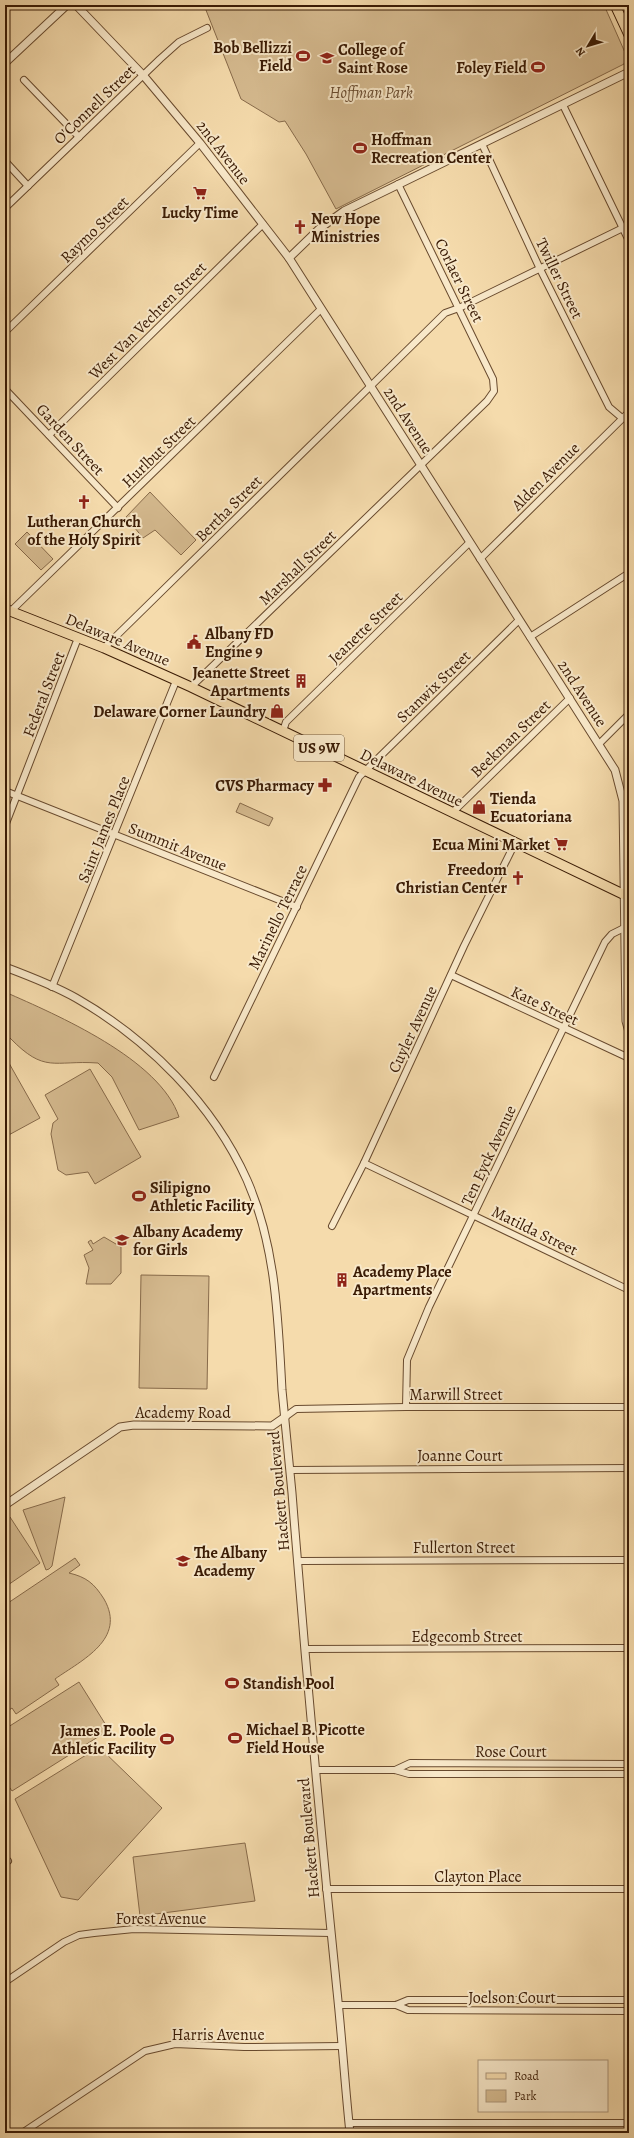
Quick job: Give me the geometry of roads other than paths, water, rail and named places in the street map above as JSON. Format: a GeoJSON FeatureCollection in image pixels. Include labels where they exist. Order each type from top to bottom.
{"type":"FeatureCollection","features":[{"type":"Feature","properties":{"kind":"main road"},"geometry":{"type":"LineString","coordinates":[[615,5],[629,35]]}},
{"type":"Feature","properties":{"kind":"main road","name":"Delaware Avenue"},"geometry":{"type":"LineString","coordinates":[[8,610],[104,648],[176,680],[626,896]]}},
{"type":"Feature","properties":{"kind":"street"},"geometry":{"type":"LineString","coordinates":[[5,63],[67,5]]}},
{"type":"Feature","properties":{"kind":"street","name":"2nd Avenue"},"geometry":{"type":"LineString","coordinates":[[76,5],[143,75],[200,143],[289,258],[421,464],[469,543],[615,770],[623,801],[626,896],[624,928],[626,1021],[629,1032]]}},
{"type":"Feature","properties":{"kind":"street","name":"O'Connell Street"},"geometry":{"type":"LineString","coordinates":[[5,208],[179,42],[207,28]]}},
{"type":"Feature","properties":{"kind":"street"},"geometry":{"type":"LineString","coordinates":[[289,258],[319,230],[340,214],[398,184],[629,72]]}},
{"type":"Feature","properties":{"kind":"street"},"geometry":{"type":"LineString","coordinates":[[24,80],[79,137]]}},
{"type":"Feature","properties":{"kind":"street"},"geometry":{"type":"LineString","coordinates":[[563,104],[629,241]]}},
{"type":"Feature","properties":{"kind":"street","name":"Raymo Street"},"geometry":{"type":"LineString","coordinates":[[5,332],[200,143]]}},
{"type":"Feature","properties":{"kind":"street","name":"Twiller Street"},"geometry":{"type":"LineString","coordinates":[[482,144],[540,269],[609,407],[622,418]]}},
{"type":"Feature","properties":{"kind":"street"},"geometry":{"type":"LineString","coordinates":[[5,160],[28,186]]}},
{"type":"Feature","properties":{"kind":"street","name":"Corlaer Street"},"geometry":{"type":"LineString","coordinates":[[398,184],[493,379],[494,388]]}},
{"type":"Feature","properties":{"kind":"street","name":"West Van Vechten Street"},"geometry":{"type":"LineString","coordinates":[[50,435],[263,224]]}},
{"type":"Feature","properties":{"kind":"street","name":"Bertha Street"},"geometry":{"type":"LineString","coordinates":[[104,648],[445,313],[459,308],[629,225]]}},
{"type":"Feature","properties":{"kind":"street","name":"Hurlbut Street"},"geometry":{"type":"LineString","coordinates":[[8,610],[118,508],[321,309]]}},
{"type":"Feature","properties":{"kind":"street","name":"Marshall Street"},"geometry":{"type":"LineString","coordinates":[[191,687],[487,401],[494,388]]}},
{"type":"Feature","properties":{"kind":"street","name":"Garden Street"},"geometry":{"type":"LineString","coordinates":[[5,389],[118,508]]}},
{"type":"Feature","properties":{"kind":"street","name":"Alden Avenue"},"geometry":{"type":"LineString","coordinates":[[480,559],[629,412]]}},
{"type":"Feature","properties":{"kind":"street","name":"Jeanette Street"},"geometry":{"type":"LineString","coordinates":[[282,731],[286,722],[469,543]]}},
{"type":"Feature","properties":{"kind":"street"},"geometry":{"type":"LineString","coordinates":[[530,637],[629,573]]}},
{"type":"Feature","properties":{"kind":"street","name":"Stanwix Street"},"geometry":{"type":"LineString","coordinates":[[365,771],[519,620]]}},
{"type":"Feature","properties":{"kind":"street","name":"Federal Street"},"geometry":{"type":"LineString","coordinates":[[5,826],[78,638]]}},
{"type":"Feature","properties":{"kind":"street","name":"Saint James Place"},"geometry":{"type":"LineString","coordinates":[[52,987],[176,680]]}},
{"type":"Feature","properties":{"kind":"street","name":"Beekman Street"},"geometry":{"type":"LineString","coordinates":[[452,813],[570,698]]}},
{"type":"Feature","properties":{"kind":"street"},"geometry":{"type":"LineString","coordinates":[[599,744],[629,714]]}},
{"type":"Feature","properties":{"kind":"street","name":"Marinello Terrace"},"geometry":{"type":"LineString","coordinates":[[214,1077],[359,777],[365,771]]}},
{"type":"Feature","properties":{"kind":"street","name":"Summit Avenue"},"geometry":{"type":"LineString","coordinates":[[5,791],[297,907]]}},
{"type":"Feature","properties":{"kind":"street","name":"Cuyler Avenue"},"geometry":{"type":"LineString","coordinates":[[332,1226],[364,1163],[451,975],[515,843]]}},
{"type":"Feature","properties":{"kind":"street","name":"Ten Eyck Avenue"},"geometry":{"type":"LineString","coordinates":[[406,1407],[406,1374],[411,1350],[429,1307],[475,1215],[604,942],[612,934],[624,928]]}},
{"type":"Feature","properties":{"kind":"street","name":"Hackett Boulevard"},"geometry":{"type":"LineString","coordinates":[[5,966],[76,998],[118,1025],[152,1053],[176,1076],[214,1122],[247,1179],[257,1206],[272,1259],[326,1889],[350,2133]]}},
{"type":"Feature","properties":{"kind":"street","name":"Kate Street"},"geometry":{"type":"LineString","coordinates":[[451,975],[629,1058]]}},
{"type":"Feature","properties":{"kind":"street","name":"Matilda Street"},"geometry":{"type":"LineString","coordinates":[[364,1163],[629,1290]]}},
{"type":"Feature","properties":{"kind":"street","name":"Marwill Street"},"geometry":{"type":"LineString","coordinates":[[285,1417],[296,1409],[406,1407],[629,1407]]}},
{"type":"Feature","properties":{"kind":"street","name":"Academy Road"},"geometry":{"type":"LineString","coordinates":[[5,1504],[120,1427],[134,1425],[272,1426],[285,1417]]}},
{"type":"Feature","properties":{"kind":"street","name":"Joanne Court"},"geometry":{"type":"LineString","coordinates":[[290,1470],[629,1468]]}},
{"type":"Feature","properties":{"kind":"street","name":"Fullerton Street"},"geometry":{"type":"LineString","coordinates":[[299,1561],[629,1560]]}},
{"type":"Feature","properties":{"kind":"street","name":"Edgecomb Street"},"geometry":{"type":"LineString","coordinates":[[305,1649],[629,1648]]}},
{"type":"Feature","properties":{"kind":"street","name":"Rose Court"},"geometry":{"type":"LineString","coordinates":[[395,1770],[410,1763],[629,1764]]}},
{"type":"Feature","properties":{"kind":"street","name":"Rose Court"},"geometry":{"type":"LineString","coordinates":[[316,1770],[395,1770],[409,1774],[629,1774]]}},
{"type":"Feature","properties":{"kind":"street","name":"Clayton Place"},"geometry":{"type":"LineString","coordinates":[[326,1889],[629,1889]]}},
{"type":"Feature","properties":{"kind":"street","name":"Forest Avenue"},"geometry":{"type":"LineString","coordinates":[[5,1982],[64,1942],[79,1935],[134,1930],[331,1933]]}},
{"type":"Feature","properties":{"kind":"street","name":"Joelson Court"},"geometry":{"type":"LineString","coordinates":[[338,2005],[396,2005],[408,2000],[629,2000]]}},
{"type":"Feature","properties":{"kind":"street"},"geometry":{"type":"LineString","coordinates":[[479,2000],[479,2010]]}},
{"type":"Feature","properties":{"kind":"street"},"geometry":{"type":"LineString","coordinates":[[557,2000],[557,2010]]}},
{"type":"Feature","properties":{"kind":"street","name":"Joelson Court"},"geometry":{"type":"LineString","coordinates":[[396,2005],[408,2010],[629,2011]]}},
{"type":"Feature","properties":{"kind":"street","name":"Harris Avenue"},"geometry":{"type":"LineString","coordinates":[[22,2133],[145,2052],[175,2044],[244,2047],[342,2046]]}},
{"type":"Feature","properties":{"kind":"street"},"geometry":{"type":"LineString","coordinates":[[349,2123],[629,2123]]}},
{"type":"Feature","properties":{"kind":"place","name":"Bob Bellizzi Field"},"geometry":{"type":"Point","coordinates":[303,56]}},
{"type":"Feature","properties":{"kind":"place","name":"College of Saint Rose"},"geometry":{"type":"Point","coordinates":[327,58]}},
{"type":"Feature","properties":{"kind":"place","name":"Foley Field"},"geometry":{"type":"Point","coordinates":[538,67]}},
{"type":"Feature","properties":{"kind":"place","name":"Hoffman Recreation Center"},"geometry":{"type":"Point","coordinates":[360,148]}},
{"type":"Feature","properties":{"kind":"place","name":"Lucky Time"},"geometry":{"type":"Point","coordinates":[200,193]}},
{"type":"Feature","properties":{"kind":"place","name":"New Hope Ministries"},"geometry":{"type":"Point","coordinates":[300,227]}},
{"type":"Feature","properties":{"kind":"place","name":"Lutheran Church of the Holy Spirit"},"geometry":{"type":"Point","coordinates":[84,502]}},
{"type":"Feature","properties":{"kind":"place","name":"Albany FD Engine 9"},"geometry":{"type":"Point","coordinates":[194,642]}},
{"type":"Feature","properties":{"kind":"place","name":"Jeanette Street Apartments"},"geometry":{"type":"Point","coordinates":[301,681]}},
{"type":"Feature","properties":{"kind":"place","name":"Delaware Corner Laundry"},"geometry":{"type":"Point","coordinates":[277,711]}},
{"type":"Feature","properties":{"kind":"place","name":"CVS Pharmacy"},"geometry":{"type":"Point","coordinates":[325,785]}},
{"type":"Feature","properties":{"kind":"place","name":"Tienda Ecuatoriana"},"geometry":{"type":"Point","coordinates":[479,807]}},
{"type":"Feature","properties":{"kind":"place","name":"Ecua Mini Market"},"geometry":{"type":"Point","coordinates":[561,844]}},
{"type":"Feature","properties":{"kind":"place","name":"Freedom Christian Center"},"geometry":{"type":"Point","coordinates":[518,878]}},
{"type":"Feature","properties":{"kind":"place","name":"Silipigno Athletic Facility"},"geometry":{"type":"Point","coordinates":[139,1196]}},
{"type":"Feature","properties":{"kind":"place","name":"Albany Academy for Girls"},"geometry":{"type":"Point","coordinates":[122,1240]}},
{"type":"Feature","properties":{"kind":"place","name":"Academy Place Apartments"},"geometry":{"type":"Point","coordinates":[342,1280]}},
{"type":"Feature","properties":{"kind":"place","name":"The Albany Academy"},"geometry":{"type":"Point","coordinates":[183,1561]}},
{"type":"Feature","properties":{"kind":"place","name":"Standish Pool"},"geometry":{"type":"Point","coordinates":[232,1683]}},
{"type":"Feature","properties":{"kind":"place","name":"Michael B. Picotte Field House"},"geometry":{"type":"Point","coordinates":[235,1738]}},
{"type":"Feature","properties":{"kind":"place","name":"James E. Poole Athletic Facility"},"geometry":{"type":"Point","coordinates":[167,1739]}},
{"type":"Feature","properties":{"kind":"park label","name":"Hoffman Park"},"geometry":{"type":"Point","coordinates":[371,92]}}]}
